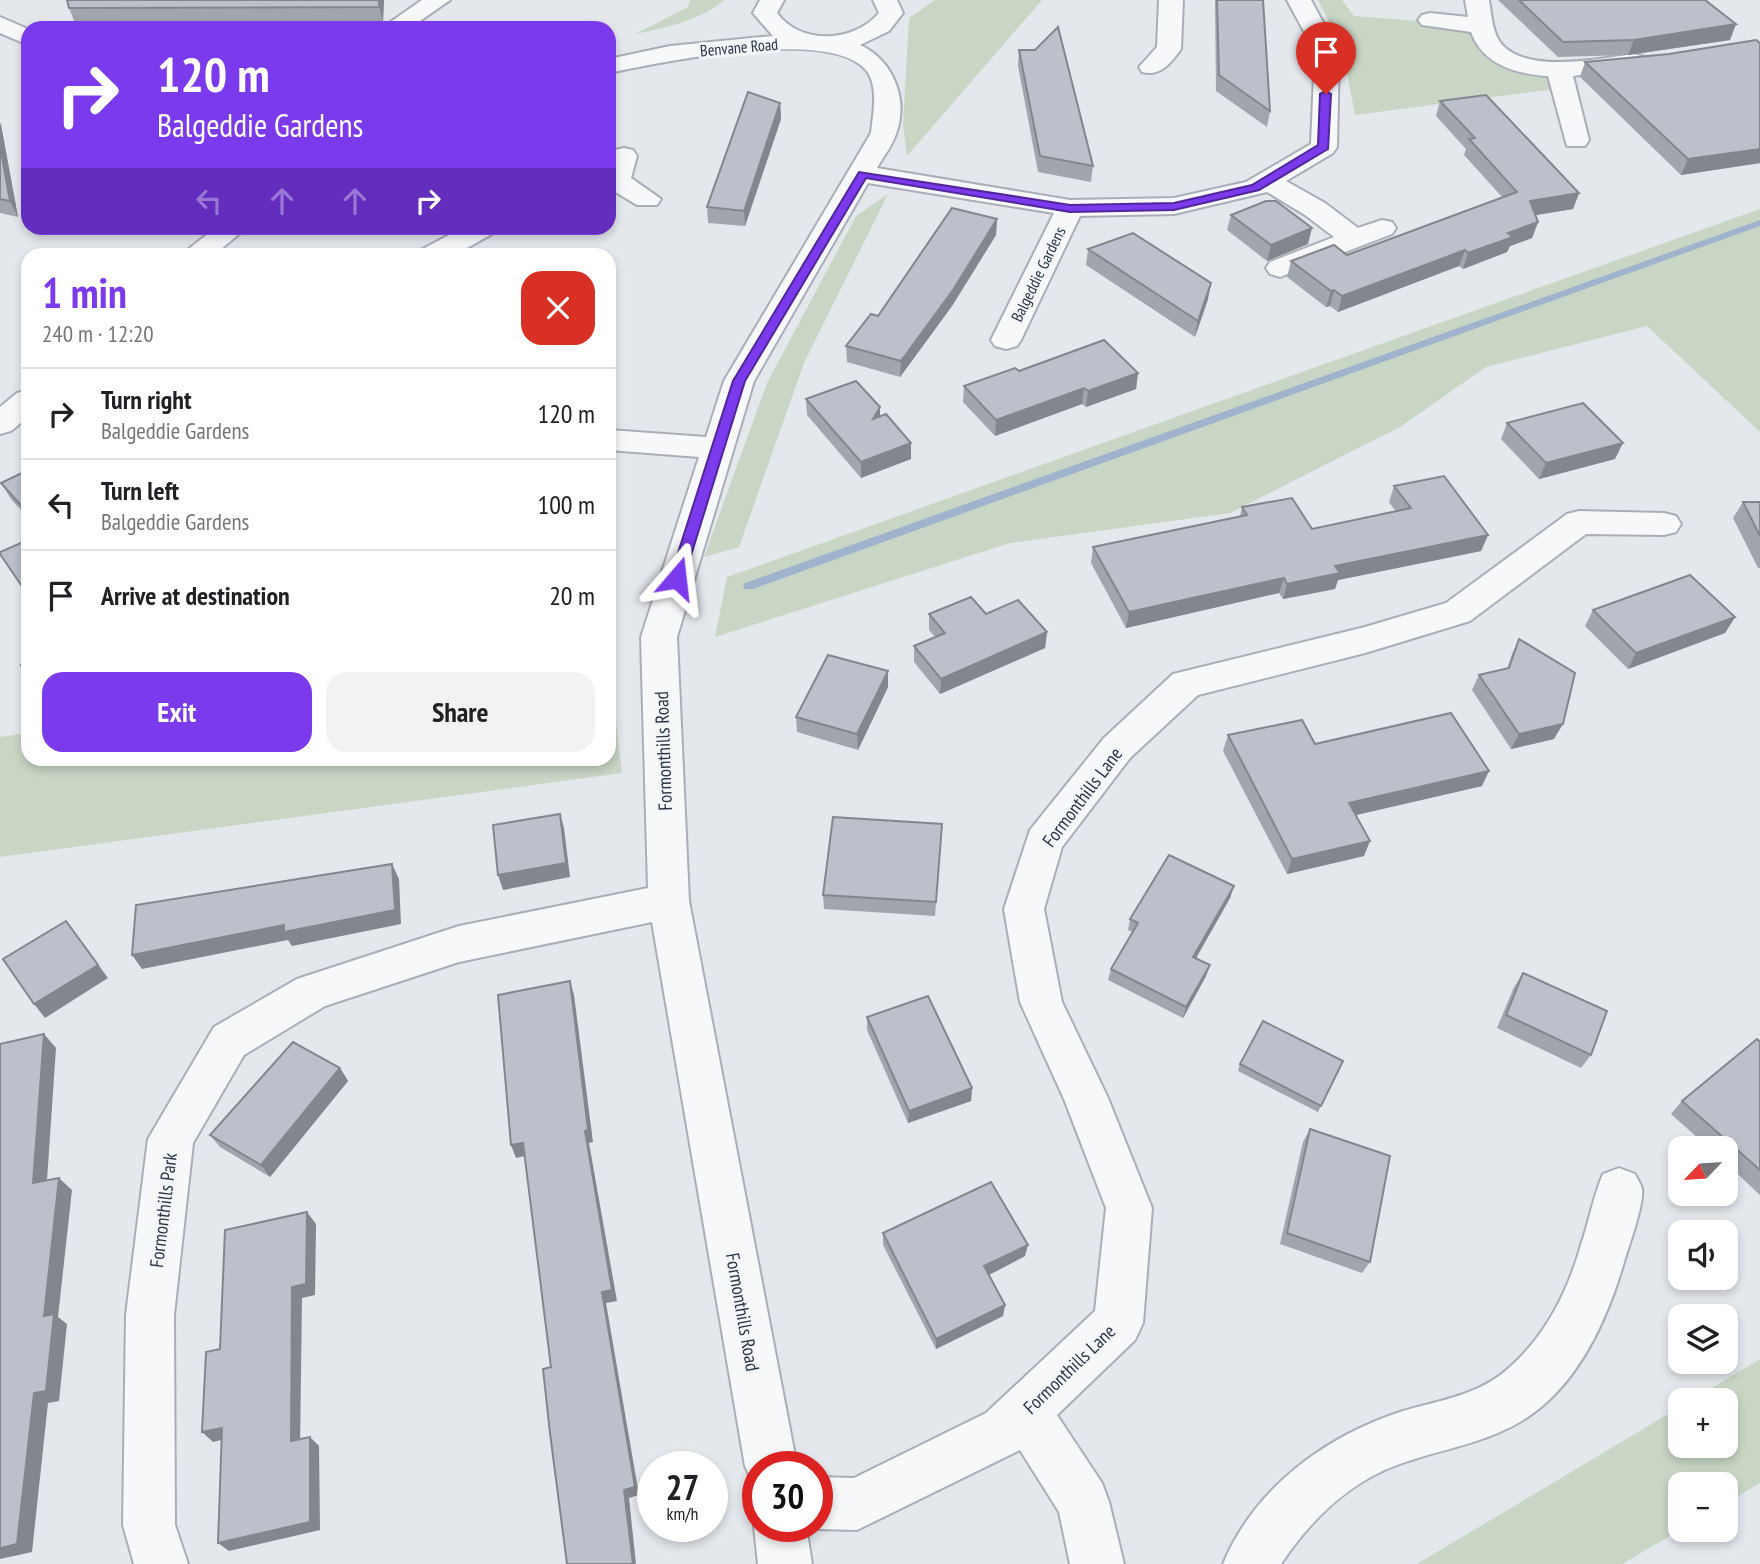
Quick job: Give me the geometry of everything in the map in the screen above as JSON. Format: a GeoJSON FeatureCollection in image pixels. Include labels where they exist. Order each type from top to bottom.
{"type":"FeatureCollection","features":[{"type":"Feature","properties":{"kind":"street"},"geometry":{"type":"LineString","coordinates":[[405,21],[438,0]]}},
{"type":"Feature","properties":{"kind":"street"},"geometry":{"type":"LineString","coordinates":[[887,13],[909,0]]}},
{"type":"Feature","properties":{"kind":"street"},"geometry":{"type":"LineString","coordinates":[[1151,67],[1169,49],[1171,0]]}},
{"type":"Feature","properties":{"kind":"street","name":"Balgeddie Gardens"},"geometry":{"type":"LineString","coordinates":[[863,174],[1070,208],[1174,206],[1255,188],[1324,147],[1327,52],[1299,0]]}},
{"type":"Feature","properties":{"kind":"street"},"geometry":{"type":"LineString","coordinates":[[1477,0],[1488,44],[1504,57],[1538,68],[1559,69],[1657,58]]}},
{"type":"Feature","properties":{"kind":"street"},"geometry":{"type":"LineString","coordinates":[[770,2],[765,13],[770,23],[781,32],[869,58],[886,80]]}},
{"type":"Feature","properties":{"kind":"street","name":"Benvane Road"},"geometry":{"type":"LineString","coordinates":[[670,53],[726,33],[770,2]]}},
{"type":"Feature","properties":{"kind":"street","name":"Benvane Road"},"geometry":{"type":"LineString","coordinates":[[616,65],[670,53],[859,38],[887,13]]}},
{"type":"Feature","properties":{"kind":"street","name":"Formonthills Road"},"geometry":{"type":"LineString","coordinates":[[768,1451],[669,901],[659,637],[739,381],[863,174],[884,133],[889,97],[886,80],[887,13]]}},
{"type":"Feature","properties":{"kind":"street"},"geometry":{"type":"LineString","coordinates":[[1430,20],[1483,26]]}},
{"type":"Feature","properties":{"kind":"street"},"geometry":{"type":"LineString","coordinates":[[0,24],[21,34]]}},
{"type":"Feature","properties":{"kind":"street"},"geometry":{"type":"LineString","coordinates":[[1559,69],[1576,140]]}},
{"type":"Feature","properties":{"kind":"street"},"geometry":{"type":"LineString","coordinates":[[617,173],[647,199]]}},
{"type":"Feature","properties":{"kind":"street"},"geometry":{"type":"LineString","coordinates":[[1266,181],[1315,209],[1355,239]]}},
{"type":"Feature","properties":{"kind":"street","name":"Balgeddie Gardens"},"geometry":{"type":"LineString","coordinates":[[1006,340],[1070,208]]}},
{"type":"Feature","properties":{"kind":"street"},"geometry":{"type":"LineString","coordinates":[[1280,268],[1382,228]]}},
{"type":"Feature","properties":{"kind":"street"},"geometry":{"type":"LineString","coordinates":[[205,248],[222,235]]}},
{"type":"Feature","properties":{"kind":"street"},"geometry":{"type":"LineString","coordinates":[[446,248],[469,235]]}},
{"type":"Feature","properties":{"kind":"street"},"geometry":{"type":"LineString","coordinates":[[0,424],[21,406]]}},
{"type":"Feature","properties":{"kind":"street"},"geometry":{"type":"LineString","coordinates":[[616,441],[718,448]]}},
{"type":"Feature","properties":{"kind":"street","name":"Formonthills Lane"},"geometry":{"type":"LineString","coordinates":[[833,1503],[857,1504],[1004,1431],[1118,1323],[1129,1208],[1086,1098],[1041,1002],[1024,909],[1044,841],[1117,747],[1186,684],[1364,640],[1458,612],[1579,522],[1664,524]]}},
{"type":"Feature","properties":{"kind":"street","name":"Formonthills Park"},"geometry":{"type":"LineString","coordinates":[[162,1564],[149,1525],[150,1315],[171,1139],[229,1041],[312,992],[459,944],[669,901]]}},
{"type":"Feature","properties":{"kind":"street"},"geometry":{"type":"LineString","coordinates":[[1250,1564],[1282,1514],[1310,1486],[1385,1443],[1450,1425],[1494,1407],[1527,1387],[1562,1348],[1600,1272],[1619,1190]]}},
{"type":"Feature","properties":{"kind":"street"},"geometry":{"type":"LineString","coordinates":[[1025,1411],[1083,1502],[1097,1564]]}},
{"type":"Feature","properties":{"kind":"street"},"geometry":{"type":"LineString","coordinates":[[782,1542],[785,1564]]}},
{"type":"Feature","properties":{"kind":"green space"},"geometry":{"type":"Polygon","coordinates":[[[690,0],[725,0],[694,18],[635,34],[688,7],[690,0]]]}},
{"type":"Feature","properties":{"kind":"green space"},"geometry":{"type":"Polygon","coordinates":[[[935,0],[1042,0],[907,156],[903,125],[909,18],[935,0]]]}},
{"type":"Feature","properties":{"kind":"green space"},"geometry":{"type":"Polygon","coordinates":[[[1318,0],[1342,0],[1354,16],[1483,26],[1488,44],[1538,68],[1563,88],[1355,115],[1342,47],[1318,0]]]}},
{"type":"Feature","properties":{"kind":"green space"},"geometry":{"type":"Polygon","coordinates":[[[888,194],[804,363],[739,547],[704,557],[767,383],[856,216],[888,194]]]}},
{"type":"Feature","properties":{"kind":"green space"},"geometry":{"type":"Polygon","coordinates":[[[1760,209],[1760,432],[1647,326],[1486,367],[1400,427],[1230,513],[1010,543],[715,637],[727,577],[1760,209]]]}},
{"type":"Feature","properties":{"kind":"green space"},"geometry":{"type":"Polygon","coordinates":[[[616,722],[622,773],[0,857],[0,737],[21,734],[21,766],[616,766],[616,722]]]}},
{"type":"Feature","properties":{"kind":"green space"},"geometry":{"type":"Polygon","coordinates":[[[1760,1359],[1760,1483],[1738,1496],[1738,1472],[1668,1472],[1668,1537],[1622,1564],[1417,1564],[1668,1414],[1668,1458],[1738,1458],[1738,1388],[1712,1388],[1760,1359]]]}},
{"type":"Feature","properties":{"kind":"building"},"geometry":{"type":"Polygon","coordinates":[[[67,0],[379,0],[379,7],[69,8],[67,0]]]}},
{"type":"Feature","properties":{"kind":"building"},"geometry":{"type":"Polygon","coordinates":[[[1217,0],[1263,0],[1270,111],[1219,75],[1217,0]]]}},
{"type":"Feature","properties":{"kind":"building"},"geometry":{"type":"Polygon","coordinates":[[[1519,0],[1705,0],[1736,24],[1634,40],[1563,42],[1519,0]]]}},
{"type":"Feature","properties":{"kind":"building"},"geometry":{"type":"Polygon","coordinates":[[[1058,27],[1093,166],[1040,156],[1019,50],[1035,50],[1058,27]]]}},
{"type":"Feature","properties":{"kind":"building"},"geometry":{"type":"Polygon","coordinates":[[[1756,40],[1760,43],[1760,149],[1688,159],[1585,62],[1669,54],[1756,40]]]}},
{"type":"Feature","properties":{"kind":"building"},"geometry":{"type":"Polygon","coordinates":[[[748,92],[780,103],[744,211],[707,207],[748,92]]]}},
{"type":"Feature","properties":{"kind":"building"},"geometry":{"type":"Polygon","coordinates":[[[1486,95],[1579,193],[1530,201],[1538,222],[1508,233],[1513,237],[1468,253],[1465,250],[1342,296],[1334,290],[1331,291],[1291,261],[1334,245],[1347,255],[1517,192],[1469,139],[1475,138],[1440,101],[1486,95]]]}},
{"type":"Feature","properties":{"kind":"building"},"geometry":{"type":"Polygon","coordinates":[[[0,145],[10,201],[0,199],[0,145]]]}},
{"type":"Feature","properties":{"kind":"building"},"geometry":{"type":"Polygon","coordinates":[[[1266,201],[1276,201],[1312,228],[1271,245],[1231,215],[1266,201]]]}},
{"type":"Feature","properties":{"kind":"building"},"geometry":{"type":"Polygon","coordinates":[[[952,208],[997,219],[953,290],[901,361],[846,346],[871,314],[878,316],[952,208]]]}},
{"type":"Feature","properties":{"kind":"building"},"geometry":{"type":"Polygon","coordinates":[[[1133,233],[1211,283],[1198,321],[1088,249],[1133,233]]]}},
{"type":"Feature","properties":{"kind":"building"},"geometry":{"type":"Polygon","coordinates":[[[1104,340],[1138,373],[1088,391],[1084,388],[996,420],[964,386],[1015,368],[1019,371],[1104,340]]]}},
{"type":"Feature","properties":{"kind":"building"},"geometry":{"type":"Polygon","coordinates":[[[856,381],[880,407],[873,419],[886,414],[911,443],[861,462],[806,399],[856,381]]]}},
{"type":"Feature","properties":{"kind":"building"},"geometry":{"type":"Polygon","coordinates":[[[1583,403],[1623,443],[1546,463],[1507,423],[1583,403]]]}},
{"type":"Feature","properties":{"kind":"building"},"geometry":{"type":"Polygon","coordinates":[[[21,473],[21,505],[1,483],[21,473]]]}},
{"type":"Feature","properties":{"kind":"building"},"geometry":{"type":"Polygon","coordinates":[[[1444,476],[1488,535],[1335,566],[1340,573],[1287,584],[1284,578],[1129,612],[1093,547],[1247,515],[1242,507],[1292,498],[1312,529],[1411,508],[1394,486],[1444,476]]]}},
{"type":"Feature","properties":{"kind":"building"},"geometry":{"type":"Polygon","coordinates":[[[1743,502],[1760,502],[1760,536],[1743,502]]]}},
{"type":"Feature","properties":{"kind":"building"},"geometry":{"type":"Polygon","coordinates":[[[21,543],[21,585],[0,554],[21,543]]]}},
{"type":"Feature","properties":{"kind":"building"},"geometry":{"type":"Polygon","coordinates":[[[1690,575],[1735,617],[1636,653],[1593,610],[1690,575]]]}},
{"type":"Feature","properties":{"kind":"building"},"geometry":{"type":"Polygon","coordinates":[[[971,597],[986,614],[1018,600],[1047,632],[941,679],[914,646],[945,633],[929,614],[971,597]]]}},
{"type":"Feature","properties":{"kind":"building"},"geometry":{"type":"Polygon","coordinates":[[[1519,639],[1575,673],[1563,724],[1519,734],[1479,675],[1509,668],[1519,639]]]}},
{"type":"Feature","properties":{"kind":"building"},"geometry":{"type":"Polygon","coordinates":[[[828,655],[888,671],[857,734],[796,717],[828,655]]]}},
{"type":"Feature","properties":{"kind":"building"},"geometry":{"type":"Polygon","coordinates":[[[1451,713],[1489,771],[1349,803],[1370,841],[1292,859],[1228,735],[1302,720],[1315,744],[1451,713]]]}},
{"type":"Feature","properties":{"kind":"building"},"geometry":{"type":"Polygon","coordinates":[[[560,814],[566,863],[498,875],[493,825],[560,814]]]}},
{"type":"Feature","properties":{"kind":"building"},"geometry":{"type":"Polygon","coordinates":[[[833,817],[942,824],[936,902],[823,895],[833,817]]]}},
{"type":"Feature","properties":{"kind":"building"},"geometry":{"type":"Polygon","coordinates":[[[1169,855],[1234,886],[1193,957],[1210,965],[1186,1007],[1111,969],[1138,923],[1130,919],[1169,855]]]}},
{"type":"Feature","properties":{"kind":"building"},"geometry":{"type":"Polygon","coordinates":[[[392,864],[395,910],[284,932],[284,925],[132,955],[136,905],[392,864]]]}},
{"type":"Feature","properties":{"kind":"building"},"geometry":{"type":"Polygon","coordinates":[[[66,921],[98,965],[34,1004],[3,959],[66,921]]]}},
{"type":"Feature","properties":{"kind":"building"},"geometry":{"type":"Polygon","coordinates":[[[1523,973],[1607,1011],[1591,1055],[1506,1015],[1523,973]]]}},
{"type":"Feature","properties":{"kind":"building"},"geometry":{"type":"Polygon","coordinates":[[[570,981],[588,1130],[585,1131],[612,1290],[602,1292],[635,1487],[624,1490],[633,1564],[567,1564],[543,1369],[551,1367],[523,1143],[511,1145],[498,995],[570,981]]]}},
{"type":"Feature","properties":{"kind":"building"},"geometry":{"type":"Polygon","coordinates":[[[928,996],[972,1088],[909,1111],[867,1017],[928,996]]]}},
{"type":"Feature","properties":{"kind":"building"},"geometry":{"type":"Polygon","coordinates":[[[1263,1021],[1343,1061],[1321,1106],[1240,1064],[1263,1021]]]}},
{"type":"Feature","properties":{"kind":"building"},"geometry":{"type":"Polygon","coordinates":[[[44,1034],[33,1183],[59,1178],[44,1316],[54,1314],[46,1391],[34,1393],[17,1544],[0,1548],[0,1044],[44,1034]]]}},
{"type":"Feature","properties":{"kind":"building"},"geometry":{"type":"Polygon","coordinates":[[[1757,1039],[1760,1042],[1760,1170],[1738,1151],[1738,1136],[1722,1136],[1682,1101],[1757,1039]]]}},
{"type":"Feature","properties":{"kind":"building"},"geometry":{"type":"Polygon","coordinates":[[[293,1042],[340,1068],[261,1165],[210,1135],[293,1042]]]}},
{"type":"Feature","properties":{"kind":"building"},"geometry":{"type":"Polygon","coordinates":[[[1310,1129],[1390,1156],[1370,1262],[1287,1233],[1310,1129]]]}},
{"type":"Feature","properties":{"kind":"building"},"geometry":{"type":"Polygon","coordinates":[[[991,1182],[1028,1245],[984,1266],[1005,1305],[936,1339],[883,1233],[991,1182]]]}},
{"type":"Feature","properties":{"kind":"building"},"geometry":{"type":"Polygon","coordinates":[[[307,1212],[306,1284],[292,1287],[291,1441],[310,1437],[310,1522],[218,1543],[222,1428],[202,1432],[206,1352],[220,1349],[225,1230],[307,1212]]]}},
{"type":"Feature","properties":{"kind":"waterway"},"geometry":{"type":"LineString","coordinates":[[749,586],[1760,223]]}},
{"type":"Feature","properties":{"kind":"route"},"geometry":{"type":"LineString","coordinates":[[677,578],[739,381],[863,174],[1070,208],[1174,206],[1255,188],[1324,147],[1326,94]]}}]}
